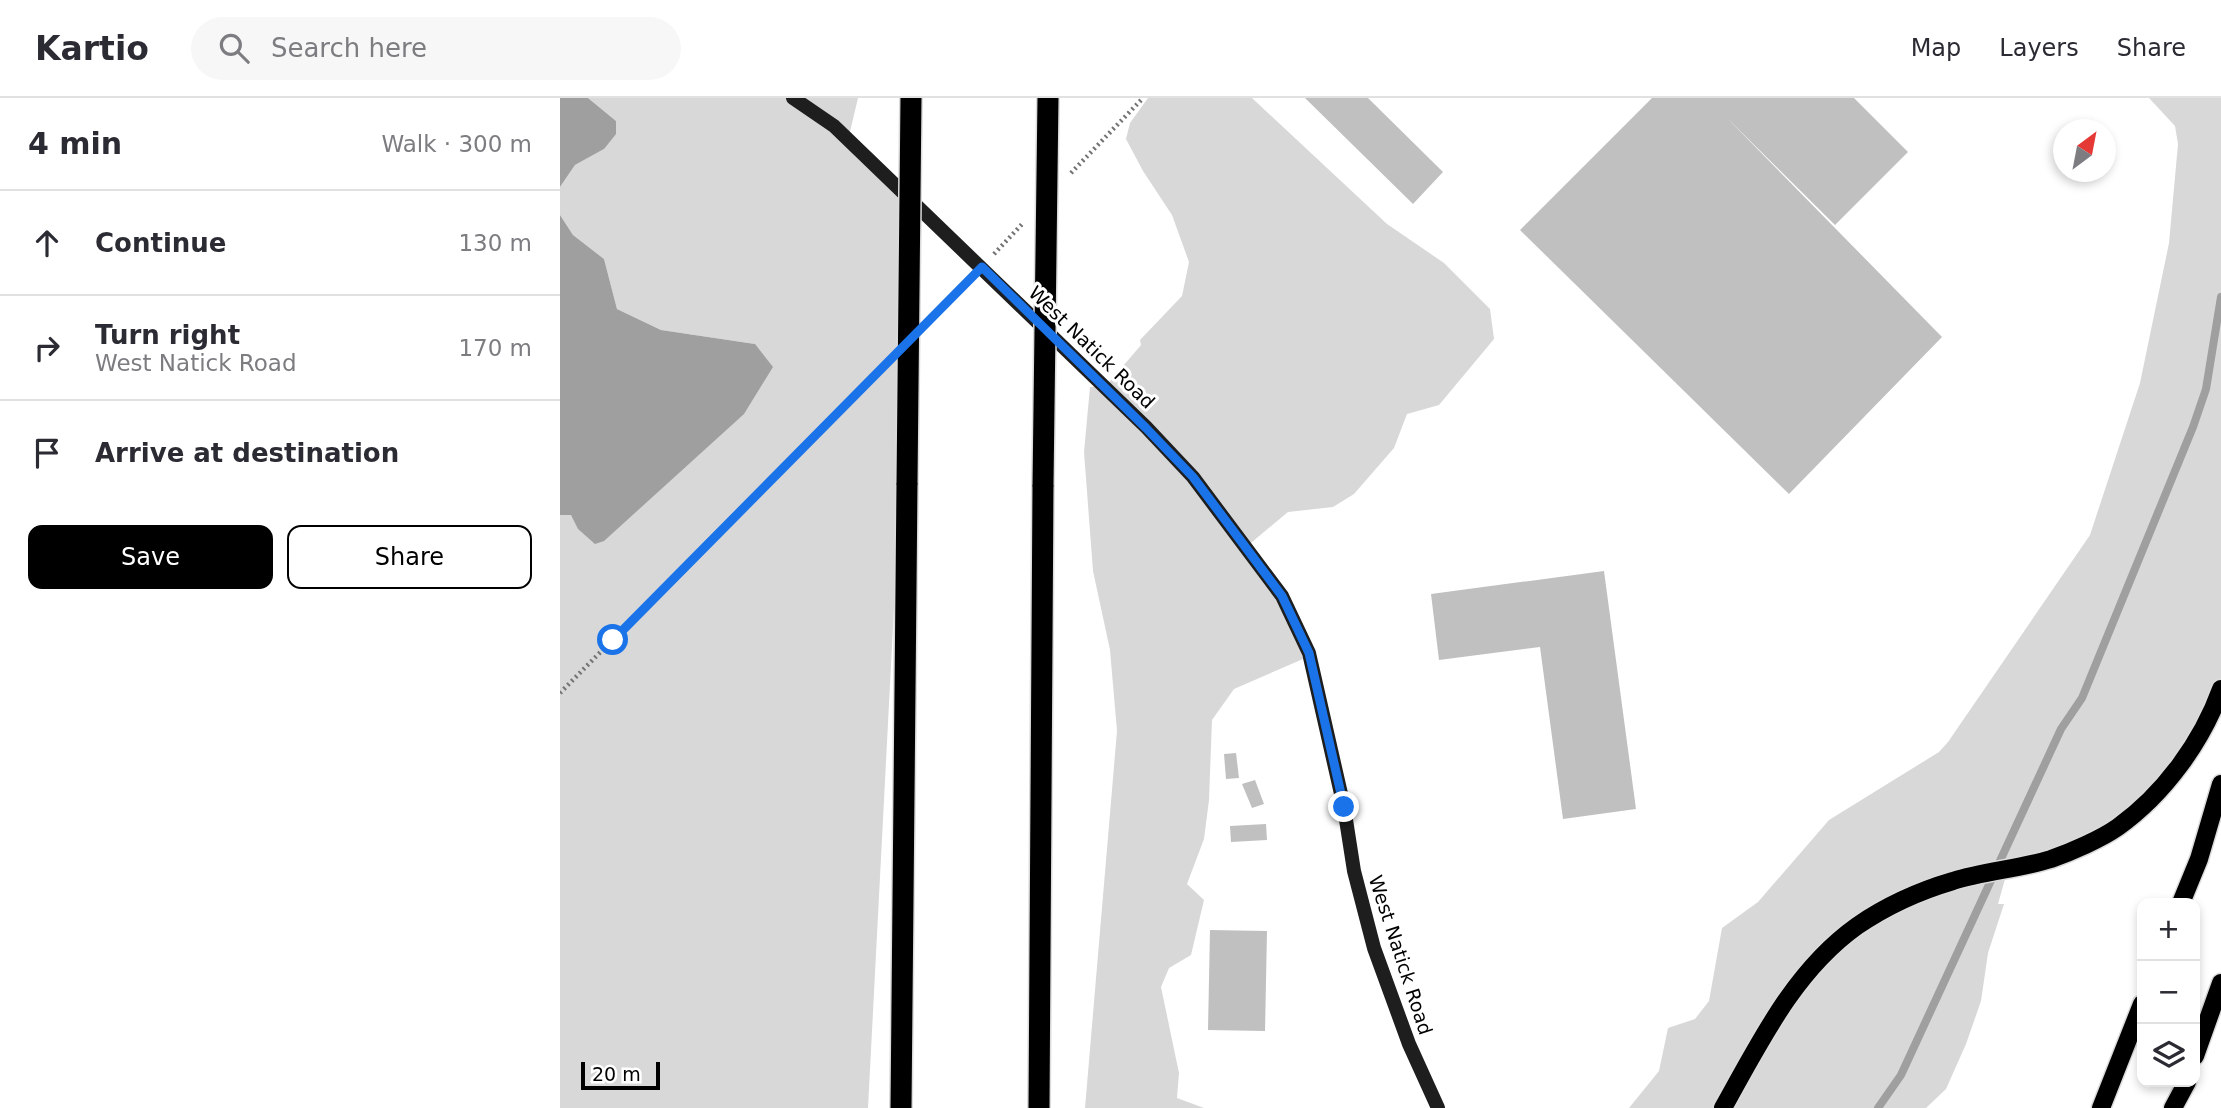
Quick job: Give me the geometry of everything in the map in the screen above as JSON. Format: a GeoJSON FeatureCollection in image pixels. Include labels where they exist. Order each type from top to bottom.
{"type":"FeatureCollection","features":[{"type":"Feature","properties":{"kind":"highway"},"geometry":{"type":"LineString","coordinates":[[901,1108],[911,98]]}},
{"type":"Feature","properties":{"kind":"highway"},"geometry":{"type":"LineString","coordinates":[[1039,1108],[1048,98]]}},
{"type":"Feature","properties":{"kind":"main road"},"geometry":{"type":"LineString","coordinates":[[1723,1108],[1799,980],[1827,951],[1856,927],[1903,899],[1954,880],[2050,859],[2117,829],[2156,794],[2186,756],[2216,703],[2221,688]]}},
{"type":"Feature","properties":{"kind":"main road"},"geometry":{"type":"LineString","coordinates":[[2184,898],[2199,859],[2221,784]]}},
{"type":"Feature","properties":{"kind":"main road"},"geometry":{"type":"LineString","coordinates":[[2200,1042],[2221,982]]}},
{"type":"Feature","properties":{"kind":"main road"},"geometry":{"type":"LineString","coordinates":[[2101,1108],[2137,1017]]}},
{"type":"Feature","properties":{"kind":"main road"},"geometry":{"type":"LineString","coordinates":[[2200,1058],[2221,1018]]}},
{"type":"Feature","properties":{"kind":"main road"},"geometry":{"type":"LineString","coordinates":[[2173,1108],[2183,1087]]}},
{"type":"Feature","properties":{"kind":"street","name":"West Natick Road"},"geometry":{"type":"LineString","coordinates":[[793,98],[834,126],[1138,419],[1193,477],[1282,596],[1309,653],[1344,807],[1353,871],[1374,947],[1409,1044],[1438,1108]]}},
{"type":"Feature","properties":{"kind":"path"},"geometry":{"type":"LineString","coordinates":[[1068,176],[1143,98]]}},
{"type":"Feature","properties":{"kind":"path"},"geometry":{"type":"LineString","coordinates":[[923,326],[1030,216]]}},
{"type":"Feature","properties":{"kind":"path"},"geometry":{"type":"LineString","coordinates":[[560,693],[893,355]]}},
{"type":"Feature","properties":{"kind":"shaded area"},"geometry":{"type":"Polygon","coordinates":[[[560,98],[588,98],[616,121],[616,134],[604,149],[575,165],[560,187],[560,98]]]}},
{"type":"Feature","properties":{"kind":"shaded area"},"geometry":{"type":"Polygon","coordinates":[[[588,98],[858,98],[848,140],[912,202],[909,319],[868,1108],[560,1108],[560,515],[571,514],[578,528],[755,344],[661,330],[617,309],[604,259],[573,235],[560,215],[560,187],[575,165],[604,149],[616,121],[588,98]]]}},
{"type":"Feature","properties":{"kind":"shaded area"},"geometry":{"type":"Polygon","coordinates":[[[1148,98],[1252,98],[1387,224],[1444,263],[1490,309],[1494,339],[1439,405],[1407,414],[1394,448],[1354,494],[1333,507],[1288,512],[1243,551],[1286,617],[1303,659],[1234,689],[1212,720],[1209,800],[1204,839],[1187,884],[1204,900],[1191,955],[1169,968],[1161,987],[1179,1073],[1177,1098],[1204,1108],[1085,1108],[1117,731],[1110,650],[1093,571],[1084,452],[1090,387],[1106,386],[1141,345],[1140,340],[1182,296],[1189,262],[1172,215],[1126,139],[1130,123],[1148,98]]]}},
{"type":"Feature","properties":{"kind":"shaded area"},"geometry":{"type":"Polygon","coordinates":[[[2149,98],[2221,98],[2221,693],[2214,712],[2123,821],[2004,873],[2005,879],[1998,904],[2004,904],[1988,953],[1981,1001],[1946,1089],[1926,1108],[1629,1108],[1659,1071],[1668,1028],[1695,1019],[1709,1001],[1722,928],[1758,902],[1829,820],[1939,752],[2090,535],[2140,383],[2169,243],[2178,144],[2175,126],[2149,98]]]}},
{"type":"Feature","properties":{"kind":"shaded area"},"geometry":{"type":"Polygon","coordinates":[[[560,215],[573,235],[604,259],[617,309],[661,330],[755,344],[773,367],[744,414],[604,541],[595,544],[578,529],[571,515],[560,515],[560,215]]]}},
{"type":"Feature","properties":{"kind":"building"},"geometry":{"type":"Polygon","coordinates":[[[1305,98],[1368,98],[1443,172],[1413,204],[1305,98]]]}},
{"type":"Feature","properties":{"kind":"building"},"geometry":{"type":"Polygon","coordinates":[[[1652,98],[1854,98],[1908,152],[1835,225],[1726,117],[1942,337],[1789,494],[1520,230],[1652,98]]]}},
{"type":"Feature","properties":{"kind":"building"},"geometry":{"type":"Polygon","coordinates":[[[1604,571],[1636,809],[1563,819],[1540,647],[1439,660],[1431,594],[1604,571]]]}},
{"type":"Feature","properties":{"kind":"building"},"geometry":{"type":"Polygon","coordinates":[[[1236,753],[1239,778],[1226,779],[1224,754],[1236,753]]]}},
{"type":"Feature","properties":{"kind":"building"},"geometry":{"type":"Polygon","coordinates":[[[1255,780],[1264,804],[1252,808],[1242,784],[1255,780]]]}},
{"type":"Feature","properties":{"kind":"building"},"geometry":{"type":"Polygon","coordinates":[[[1266,824],[1267,840],[1231,842],[1230,826],[1266,824]]]}},
{"type":"Feature","properties":{"kind":"building"},"geometry":{"type":"Polygon","coordinates":[[[1210,930],[1267,931],[1265,1031],[1208,1030],[1210,930]]]}},
{"type":"Feature","properties":{"kind":"waterway"},"geometry":{"type":"LineString","coordinates":[[1878,1108],[1901,1075],[2061,729],[2082,698],[2193,427],[2206,389],[2221,297]]}},
{"type":"Feature","properties":{"kind":"route"},"geometry":{"type":"LineString","coordinates":[[613,640],[982,267],[1193,477],[1282,596],[1309,653],[1344,807]]}}]}
